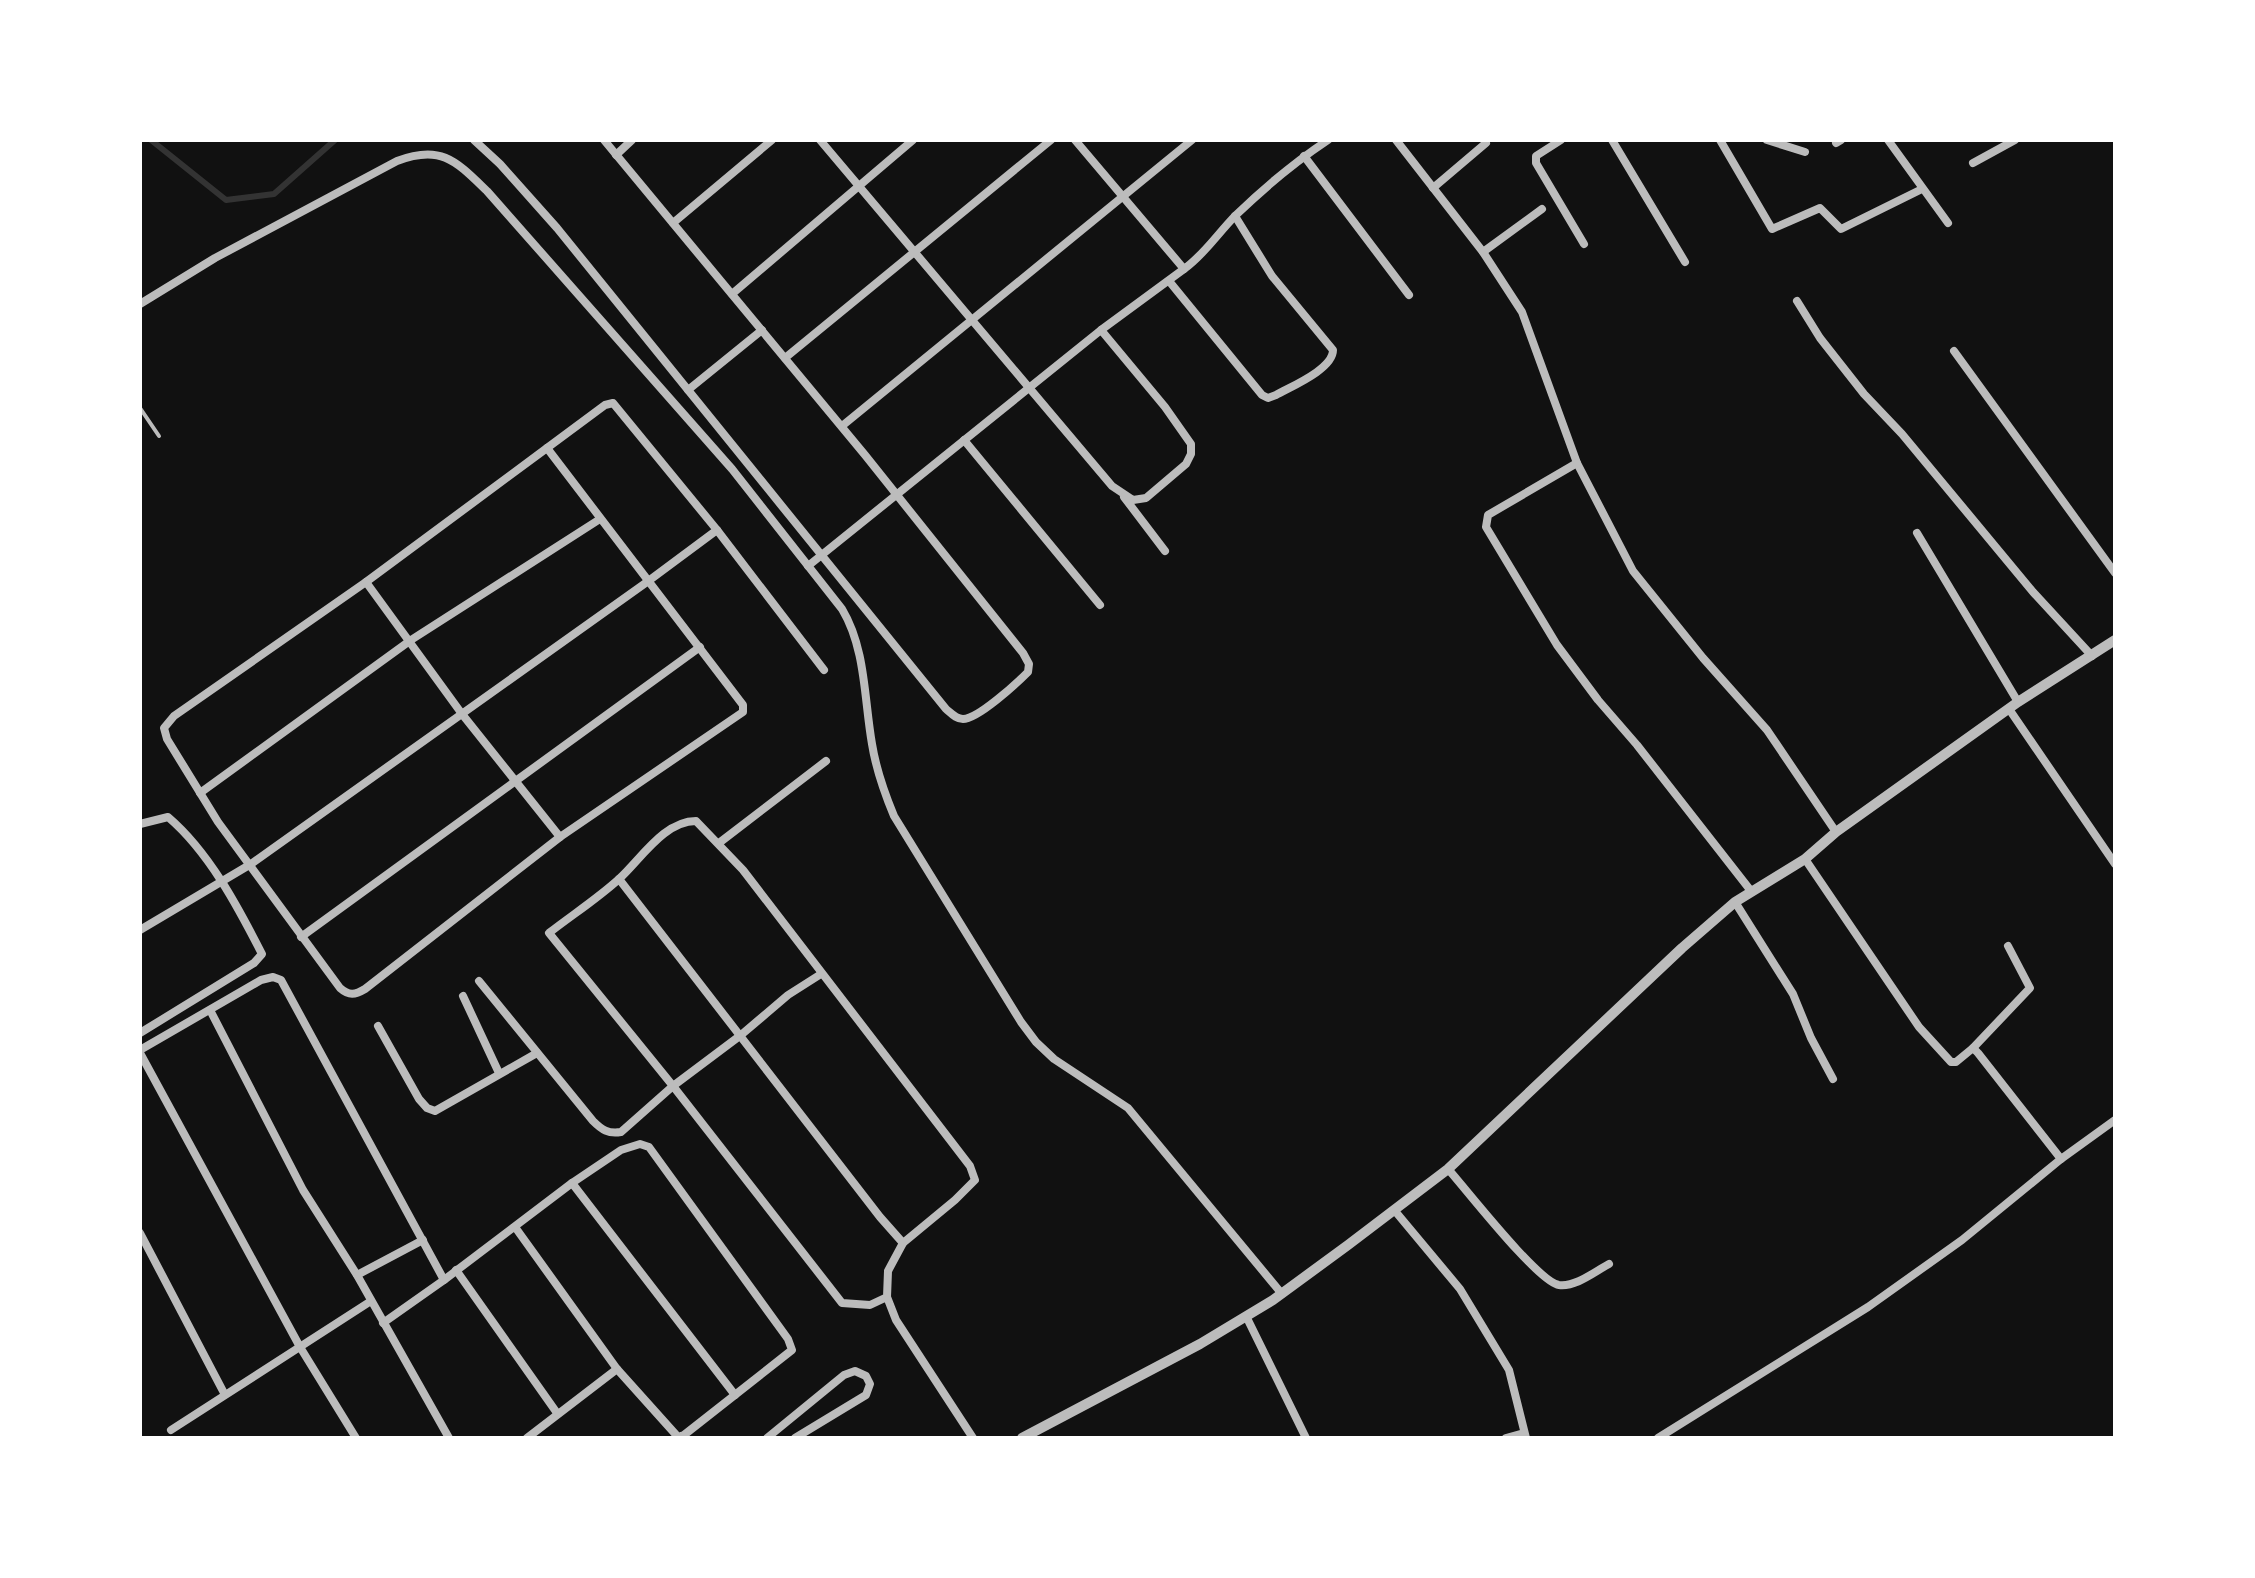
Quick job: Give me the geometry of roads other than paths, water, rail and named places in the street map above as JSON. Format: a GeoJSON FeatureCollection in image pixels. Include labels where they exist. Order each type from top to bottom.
{"type":"FeatureCollection","features":[{"type":"Feature","properties":{"kind":"street"},"geometry":{"type":"LineString","coordinates":[[474,140],[500,164],[557,228],[946,709],[958,719],[967,719],[977,713],[1028,672],[1029,664],[1023,653],[842,426],[604,140]]}},
{"type":"Feature","properties":{"kind":"street"},"geometry":{"type":"LineString","coordinates":[[616,155],[632,140]]}},
{"type":"Feature","properties":{"kind":"street"},"geometry":{"type":"LineString","coordinates":[[673,223],[772,140]]}},
{"type":"Feature","properties":{"kind":"street"},"geometry":{"type":"LineString","coordinates":[[820,140],[1028,389],[1124,496],[1165,551]]}},
{"type":"Feature","properties":{"kind":"street"},"geometry":{"type":"LineString","coordinates":[[732,294],[913,140]]}},
{"type":"Feature","properties":{"kind":"street"},"geometry":{"type":"LineString","coordinates":[[785,358],[1051,140]]}},
{"type":"Feature","properties":{"kind":"street"},"geometry":{"type":"LineString","coordinates":[[1075,140],[1184,269]]}},
{"type":"Feature","properties":{"kind":"street"},"geometry":{"type":"LineString","coordinates":[[842,426],[1192,140]]}},
{"type":"Feature","properties":{"kind":"street"},"geometry":{"type":"LineString","coordinates":[[808,566],[1101,330],[1197,260],[1235,216],[1304,156],[1328,140]]}},
{"type":"Feature","properties":{"kind":"street"},"geometry":{"type":"LineString","coordinates":[[1396,140],[1483,252],[1522,312],[1577,463],[1633,571],[1703,658],[1767,730],[1836,832]]}},
{"type":"Feature","properties":{"kind":"street"},"geometry":{"type":"LineString","coordinates":[[1561,140],[1542,150],[1536,156],[1536,163],[1584,244]]}},
{"type":"Feature","properties":{"kind":"street"},"geometry":{"type":"LineString","coordinates":[[1612,140],[1685,262]]}},
{"type":"Feature","properties":{"kind":"street"},"geometry":{"type":"LineString","coordinates":[[1720,140],[1772,229],[1820,208],[1841,229],[1922,189]]}},
{"type":"Feature","properties":{"kind":"street"},"geometry":{"type":"LineString","coordinates":[[1767,140],[1805,152]]}},
{"type":"Feature","properties":{"kind":"street"},"geometry":{"type":"LineString","coordinates":[[1888,140],[1948,223]]}},
{"type":"Feature","properties":{"kind":"street"},"geometry":{"type":"LineString","coordinates":[[1973,163],[2015,140]]}},
{"type":"Feature","properties":{"kind":"street"},"geometry":{"type":"LineString","coordinates":[[1433,188],[1486,143]]}},
{"type":"Feature","properties":{"kind":"street"},"geometry":{"type":"LineString","coordinates":[[140,304],[215,258],[397,161],[432,152],[463,167],[649,372],[732,469],[852,626],[872,746],[882,787],[894,816],[1021,1022],[1054,1059],[1128,1108],[1282,1294]]}},
{"type":"Feature","properties":{"kind":"street"},"geometry":{"type":"LineString","coordinates":[[1304,156],[1409,295]]}},
{"type":"Feature","properties":{"kind":"street"},"geometry":{"type":"LineString","coordinates":[[1483,252],[1542,209]]}},
{"type":"Feature","properties":{"kind":"street"},"geometry":{"type":"LineString","coordinates":[[1169,281],[1262,395],[1268,398],[1276,395],[1327,365],[1333,357],[1333,350],[1272,276],[1235,216]]}},
{"type":"Feature","properties":{"kind":"street"},"geometry":{"type":"LineString","coordinates":[[1797,301],[1820,338],[1864,394],[1902,434],[2033,592],[2092,656]]}},
{"type":"Feature","properties":{"kind":"street"},"geometry":{"type":"LineString","coordinates":[[688,390],[762,330]]}},
{"type":"Feature","properties":{"kind":"street"},"geometry":{"type":"LineString","coordinates":[[1101,330],[1165,407],[1191,444],[1191,454],[1186,464],[1160,488],[1146,498],[1133,500],[1124,496]]}},
{"type":"Feature","properties":{"kind":"street"},"geometry":{"type":"LineString","coordinates":[[1954,351],[2115,573]]}},
{"type":"Feature","properties":{"kind":"street"},"geometry":{"type":"LineString","coordinates":[[547,448],[700,647],[743,705],[743,712],[560,837],[358,993],[349,994],[340,988],[218,822],[167,739],[164,728],[174,716],[366,582],[605,405],[613,403],[717,530],[824,670]]}},
{"type":"Feature","properties":{"kind":"street"},"geometry":{"type":"LineString","coordinates":[[964,440],[1100,605]]}},
{"type":"Feature","properties":{"kind":"street"},"geometry":{"type":"LineString","coordinates":[[1577,463],[1488,515],[1486,527],[1557,645],[1751,891]]}},
{"type":"Feature","properties":{"kind":"street"},"geometry":{"type":"LineString","coordinates":[[200,793],[411,640],[600,519]]}},
{"type":"Feature","properties":{"kind":"street"},"geometry":{"type":"LineString","coordinates":[[140,930],[251,864],[717,530]]}},
{"type":"Feature","properties":{"kind":"street"},"geometry":{"type":"LineString","coordinates":[[1917,533],[2014,706],[2115,864]]}},
{"type":"Feature","properties":{"kind":"street"},"geometry":{"type":"LineString","coordinates":[[366,582],[462,714],[560,837]]}},
{"type":"Feature","properties":{"kind":"street"},"geometry":{"type":"LineString","coordinates":[[1022,1438],[1200,1344],[1282,1294],[1448,1169],[1682,948],[1735,902],[1805,859],[1836,832],[2014,706],[2115,640]]}},
{"type":"Feature","properties":{"kind":"street"},"geometry":{"type":"LineString","coordinates":[[301,937],[700,647]]}},
{"type":"Feature","properties":{"kind":"street"},"geometry":{"type":"LineString","coordinates":[[719,843],[826,761]]}},
{"type":"Feature","properties":{"kind":"street"},"geometry":{"type":"LineString","coordinates":[[140,823],[168,817],[180,827],[222,883],[262,954],[254,963],[140,1033]]}},
{"type":"Feature","properties":{"kind":"street"},"geometry":{"type":"LineString","coordinates":[[887,1297],[870,1305],[842,1303],[549,933],[619,879],[652,845],[684,821],[696,821],[743,870],[970,1166],[975,1180],[965,1192],[903,1243],[888,1271],[887,1297],[896,1320],[973,1438]]}},
{"type":"Feature","properties":{"kind":"street"},"geometry":{"type":"LineString","coordinates":[[1805,859],[1880,972],[1946,1059],[1956,1062],[1973,1048],[2030,988],[2008,946]]}},
{"type":"Feature","properties":{"kind":"street"},"geometry":{"type":"LineString","coordinates":[[619,879],[903,1243]]}},
{"type":"Feature","properties":{"kind":"street"},"geometry":{"type":"LineString","coordinates":[[1735,902],[1793,994],[1811,1038],[1833,1079]]}},
{"type":"Feature","properties":{"kind":"street"},"geometry":{"type":"LineString","coordinates":[[479,981],[601,1129],[611,1134],[621,1132],[673,1086],[788,995],[821,974]]}},
{"type":"Feature","properties":{"kind":"street"},"geometry":{"type":"LineString","coordinates":[[356,1438],[300,1347],[140,1051],[261,980],[273,977],[281,980],[444,1280]]}},
{"type":"Feature","properties":{"kind":"street"},"geometry":{"type":"LineString","coordinates":[[463,996],[499,1073]]}},
{"type":"Feature","properties":{"kind":"street"},"geometry":{"type":"LineString","coordinates":[[210,1010],[303,1190],[357,1275],[449,1438]]}},
{"type":"Feature","properties":{"kind":"street"},"geometry":{"type":"LineString","coordinates":[[378,1026],[419,1099],[431,1111],[442,1110],[499,1073],[537,1053]]}},
{"type":"Feature","properties":{"kind":"street"},"geometry":{"type":"LineString","coordinates":[[1973,1048],[2061,1159]]}},
{"type":"Feature","properties":{"kind":"street"},"geometry":{"type":"LineString","coordinates":[[1658,1438],[1868,1307],[1962,1240],[2061,1159],[2115,1120]]}},
{"type":"Feature","properties":{"kind":"street"},"geometry":{"type":"LineString","coordinates":[[383,1323],[572,1183],[621,1150],[640,1144],[649,1147],[791,1347],[788,1355],[678,1437],[617,1369],[515,1227]]}},
{"type":"Feature","properties":{"kind":"street"},"geometry":{"type":"LineString","coordinates":[[1448,1169],[1551,1283],[1562,1286],[1574,1283],[1609,1264]]}},
{"type":"Feature","properties":{"kind":"street"},"geometry":{"type":"LineString","coordinates":[[572,1183],[735,1395]]}},
{"type":"Feature","properties":{"kind":"street"},"geometry":{"type":"LineString","coordinates":[[1395,1211],[1460,1289],[1509,1370],[1525,1436],[1506,1438]]}},
{"type":"Feature","properties":{"kind":"street"},"geometry":{"type":"LineString","coordinates":[[140,1233],[224,1393]]}},
{"type":"Feature","properties":{"kind":"street"},"geometry":{"type":"LineString","coordinates":[[357,1275],[423,1240]]}},
{"type":"Feature","properties":{"kind":"street"},"geometry":{"type":"LineString","coordinates":[[456,1270],[557,1413]]}},
{"type":"Feature","properties":{"kind":"street"},"geometry":{"type":"LineString","coordinates":[[171,1430],[371,1301]]}},
{"type":"Feature","properties":{"kind":"street"},"geometry":{"type":"LineString","coordinates":[[1246,1316],[1306,1438]]}},
{"type":"Feature","properties":{"kind":"street"},"geometry":{"type":"LineString","coordinates":[[527,1438],[617,1369]]}},
{"type":"Feature","properties":{"kind":"street"},"geometry":{"type":"LineString","coordinates":[[767,1438],[844,1375],[855,1371],[866,1376],[870,1384],[866,1395],[806,1435],[795,1438]]}},
{"type":"Feature","properties":{"kind":"lane"},"geometry":{"type":"LineString","coordinates":[[140,408],[159,436]]}},
{"type":"Feature","properties":{"kind":"waterway"},"geometry":{"type":"LineString","coordinates":[[151,140],[226,200],[274,194],[335,140]]}}]}
